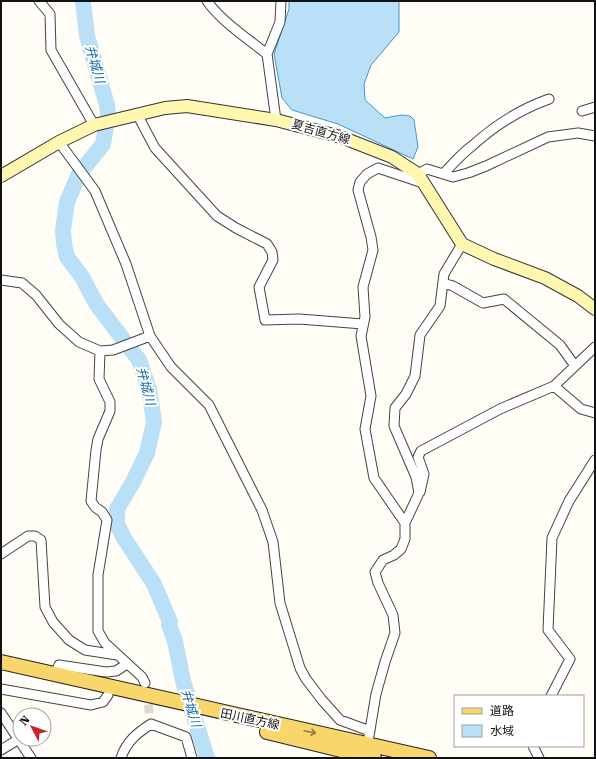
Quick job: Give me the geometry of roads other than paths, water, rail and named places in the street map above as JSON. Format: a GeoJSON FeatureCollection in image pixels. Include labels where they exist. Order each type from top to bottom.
{"type":"FeatureCollection","features":[{"type":"Feature","properties":{"kind":"main road","name":"夏吉直方線"},"geometry":{"type":"LineString","coordinates":[[1,176],[59,142],[94,125],[165,108],[187,106],[276,120],[341,137],[392,157],[420,179],[462,244]]}},
{"type":"Feature","properties":{"kind":"main road"},"geometry":{"type":"LineString","coordinates":[[462,244],[494,260],[545,278],[578,296],[595,309]]}},
{"type":"Feature","properties":{"kind":"main road","name":"田川直方線"},"geometry":{"type":"LineString","coordinates":[[1,662],[228,719],[274,734],[376,758]]}},
{"type":"Feature","properties":{"kind":"main road","name":"田川直方線"},"geometry":{"type":"LineString","coordinates":[[1,672],[108,695],[170,704]]}},
{"type":"Feature","properties":{"kind":"main road","name":"田川直方線"},"geometry":{"type":"LineString","coordinates":[[228,719],[368,738],[429,758]]}},
{"type":"Feature","properties":{"kind":"street"},"geometry":{"type":"LineString","coordinates":[[39,1],[50,14],[51,50],[94,125]]}},
{"type":"Feature","properties":{"kind":"street"},"geometry":{"type":"LineString","coordinates":[[207,1],[233,27],[266,54]]}},
{"type":"Feature","properties":{"kind":"street"},"geometry":{"type":"LineString","coordinates":[[276,120],[266,54],[280,22],[281,1]]}},
{"type":"Feature","properties":{"kind":"street"},"geometry":{"type":"LineString","coordinates":[[443,174],[471,146],[499,124],[534,104],[549,99]]}},
{"type":"Feature","properties":{"kind":"street"},"geometry":{"type":"LineString","coordinates":[[582,111],[595,107]]}},
{"type":"Feature","properties":{"kind":"street"},"geometry":{"type":"LineString","coordinates":[[137,114],[155,148],[217,216],[267,244],[272,252],[273,260],[259,287],[265,320],[299,319],[363,324]]}},
{"type":"Feature","properties":{"kind":"street"},"geometry":{"type":"LineString","coordinates":[[405,522],[374,478],[365,429],[371,396],[361,336],[365,317],[363,288],[372,250],[371,237],[358,190],[360,182],[367,174],[378,168],[420,179],[427,169],[453,176],[468,173],[548,137],[578,133],[595,136]]}},
{"type":"Feature","properties":{"kind":"street"},"geometry":{"type":"LineString","coordinates":[[59,142],[95,191],[126,264],[150,336],[171,367],[209,405],[262,510],[273,542],[280,603],[300,668],[306,679],[322,700],[340,720],[368,738]]}},
{"type":"Feature","properties":{"kind":"street"},"geometry":{"type":"LineString","coordinates":[[420,493],[416,477],[394,426],[395,408],[406,394],[415,376],[420,336],[440,306],[444,274],[462,244]]}},
{"type":"Feature","properties":{"kind":"street"},"geometry":{"type":"LineString","coordinates":[[1,280],[22,283],[36,295],[59,324],[79,342],[100,351],[113,350],[150,336]]}},
{"type":"Feature","properties":{"kind":"street"},"geometry":{"type":"LineString","coordinates":[[443,283],[453,286],[482,303],[504,299],[560,346],[575,366]]}},
{"type":"Feature","properties":{"kind":"street"},"geometry":{"type":"LineString","coordinates":[[376,758],[368,738],[376,694],[395,633],[393,615],[378,583],[376,572],[383,560],[394,555],[401,549],[406,539],[405,522],[420,493],[424,474],[418,458],[421,451],[500,409],[554,386],[595,347]]}},
{"type":"Feature","properties":{"kind":"street"},"geometry":{"type":"LineString","coordinates":[[100,351],[99,379],[110,402],[110,411],[97,445],[91,501],[95,507],[102,512],[107,520],[98,575],[98,631],[105,643],[142,677],[145,683]]}},
{"type":"Feature","properties":{"kind":"street"},"geometry":{"type":"LineString","coordinates":[[554,386],[581,409],[595,413]]}},
{"type":"Feature","properties":{"kind":"street"},"geometry":{"type":"LineString","coordinates":[[552,695],[570,659],[548,630],[552,538],[569,501],[595,460]]}},
{"type":"Feature","properties":{"kind":"street"},"geometry":{"type":"LineString","coordinates":[[1,554],[28,536],[34,536],[41,540],[45,607],[53,622],[69,640],[85,650],[118,655]]}},
{"type":"Feature","properties":{"kind":"street"},"geometry":{"type":"LineString","coordinates":[[55,675],[59,666],[116,672],[128,664]]}},
{"type":"Feature","properties":{"kind":"street"},"geometry":{"type":"LineString","coordinates":[[1,689],[91,705],[102,702],[108,695]]}},
{"type":"Feature","properties":{"kind":"street"},"geometry":{"type":"LineString","coordinates":[[1,713],[12,729]]}},
{"type":"Feature","properties":{"kind":"street"},"geometry":{"type":"LineString","coordinates":[[121,758],[124,750],[136,734],[150,721],[186,736],[192,758]]}},
{"type":"Feature","properties":{"kind":"street"},"geometry":{"type":"LineString","coordinates":[[1,750],[12,743]]}},
{"type":"Feature","properties":{"kind":"street"},"geometry":{"type":"LineString","coordinates":[[24,747],[31,758]]}},
{"type":"Feature","properties":{"kind":"street"},"geometry":{"type":"LineString","coordinates":[[534,747],[539,758]]}},
{"type":"Feature","properties":{"kind":"water"},"geometry":{"type":"Polygon","coordinates":[[[289,1],[399,1],[399,32],[371,65],[364,84],[365,100],[385,118],[401,115],[410,116],[414,120],[418,147],[413,159],[338,124],[292,110],[282,98],[274,54],[289,9],[289,1]]]}},
{"type":"Feature","properties":{"kind":"waterway","name":"弁城川"},"geometry":{"type":"LineString","coordinates":[[83,1],[87,36],[107,105],[108,115],[103,144],[79,174],[67,202],[63,230],[64,244],[67,257],[82,277],[97,305],[139,360],[149,389],[154,422],[147,453],[133,482],[117,509],[117,524],[124,538],[154,584],[170,622],[169,625],[175,641],[183,681],[207,758]]}},
{"type":"Feature","properties":{"kind":"tunnel"},"geometry":{"type":"LineString","coordinates":[[146,691],[150,717]]}}]}
